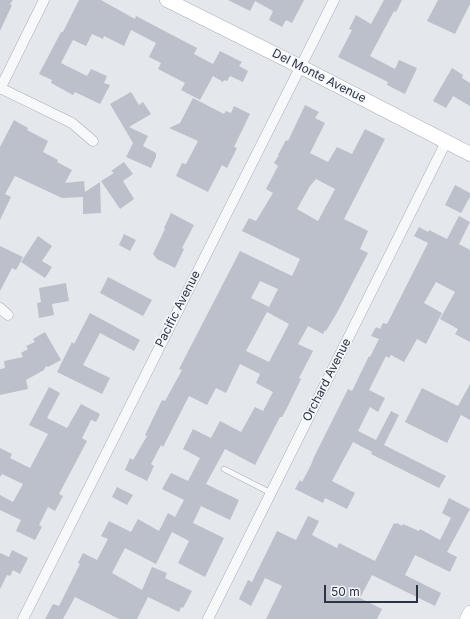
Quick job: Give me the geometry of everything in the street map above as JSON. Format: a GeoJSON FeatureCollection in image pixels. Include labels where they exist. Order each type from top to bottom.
{"type":"FeatureCollection","features":[{"type":"Feature","properties":{"kind":"street"},"geometry":{"type":"LineString","coordinates":[[44,0],[0,88],[72,123],[92,141]]}},
{"type":"Feature","properties":{"kind":"street","name":"Del Monte Avenue"},"geometry":{"type":"LineString","coordinates":[[167,0],[300,66],[470,154]]}},
{"type":"Feature","properties":{"kind":"street","name":"Pacific Avenue"},"geometry":{"type":"LineString","coordinates":[[23,619],[334,0]]}},
{"type":"Feature","properties":{"kind":"street","name":"Orchard Avenue"},"geometry":{"type":"LineString","coordinates":[[208,619],[446,142]]}},
{"type":"Feature","properties":{"kind":"street"},"geometry":{"type":"LineString","coordinates":[[0,308],[8,315]]}},
{"type":"Feature","properties":{"kind":"street"},"geometry":{"type":"LineString","coordinates":[[467,619],[470,614]]}},
{"type":"Feature","properties":{"kind":"lane"},"geometry":{"type":"LineString","coordinates":[[224,469],[271,493]]}},
{"type":"Feature","properties":{"kind":"building"},"geometry":{"type":"Polygon","coordinates":[[[0,0],[13,0],[10,4],[12,5],[0,31],[0,0]]]}},
{"type":"Feature","properties":{"kind":"building"},"geometry":{"type":"Polygon","coordinates":[[[79,0],[101,0],[135,19],[136,16],[197,48],[194,54],[213,64],[220,51],[242,62],[239,66],[248,71],[243,82],[230,76],[227,81],[224,80],[223,82],[213,76],[200,100],[181,90],[185,83],[158,69],[161,63],[149,57],[156,43],[131,30],[124,46],[104,36],[103,39],[92,34],[86,46],[73,40],[61,63],[87,76],[91,69],[107,76],[104,83],[110,85],[100,104],[75,92],[73,95],[51,83],[52,80],[39,74],[79,0]]]}},
{"type":"Feature","properties":{"kind":"building"},"geometry":{"type":"Polygon","coordinates":[[[228,0],[304,0],[292,23],[286,20],[282,27],[269,20],[273,11],[255,1],[250,11],[228,0]]]}},
{"type":"Feature","properties":{"kind":"building"},"geometry":{"type":"Polygon","coordinates":[[[384,0],[402,0],[396,12],[394,11],[370,56],[395,69],[399,60],[417,68],[405,94],[387,85],[388,82],[338,57],[352,30],[349,29],[356,15],[371,24],[384,0]]]}},
{"type":"Feature","properties":{"kind":"building"},"geometry":{"type":"Polygon","coordinates":[[[438,0],[470,0],[470,4],[455,34],[427,21],[438,0]]]}},
{"type":"Feature","properties":{"kind":"building"},"geometry":{"type":"Polygon","coordinates":[[[452,68],[463,75],[462,78],[470,83],[470,106],[453,96],[446,108],[433,101],[452,68]]]}},
{"type":"Feature","properties":{"kind":"building"},"geometry":{"type":"Polygon","coordinates":[[[131,92],[139,105],[143,102],[151,114],[129,127],[148,136],[143,146],[156,153],[156,157],[151,168],[126,157],[133,143],[110,104],[131,92]]]}},
{"type":"Feature","properties":{"kind":"building"},"geometry":{"type":"Polygon","coordinates":[[[193,98],[224,114],[226,111],[231,113],[234,106],[250,114],[234,147],[237,148],[227,168],[222,165],[208,192],[176,176],[182,163],[186,164],[198,141],[169,128],[180,123],[193,98]]]}},
{"type":"Feature","properties":{"kind":"building"},"geometry":{"type":"Polygon","coordinates":[[[305,105],[319,112],[315,118],[325,123],[310,153],[328,162],[337,147],[352,154],[365,129],[385,139],[344,219],[368,231],[360,249],[368,253],[326,331],[325,330],[323,334],[308,326],[298,344],[313,351],[299,378],[301,379],[287,408],[282,417],[280,417],[255,465],[225,449],[206,484],[239,500],[230,520],[201,506],[193,523],[224,538],[205,577],[178,563],[189,541],[172,532],[156,564],[125,548],[112,573],[142,590],[152,567],[167,573],[165,578],[192,591],[183,608],[181,607],[179,612],[148,597],[137,619],[119,619],[75,597],[63,619],[45,619],[53,604],[59,606],[80,564],[78,563],[83,553],[97,560],[108,539],[101,536],[109,521],[131,532],[138,519],[159,531],[168,513],[175,517],[184,500],[162,489],[171,473],[188,481],[200,458],[183,449],[193,429],[211,438],[220,421],[241,432],[255,407],[263,411],[273,392],[256,383],[260,374],[240,364],[226,393],[216,388],[207,405],[189,396],[163,447],[161,445],[151,464],[154,466],[147,481],[125,470],[130,458],[133,460],[147,436],[145,435],[162,400],[165,401],[182,370],[179,369],[240,251],[292,276],[300,259],[242,231],[249,218],[256,221],[273,193],[266,189],[278,166],[274,163],[286,140],[288,141],[305,105]],[[316,179],[310,186],[297,209],[318,221],[335,189],[316,179]],[[260,281],[251,298],[269,307],[278,289],[260,281]],[[267,312],[246,351],[269,362],[289,324],[267,312]]]}},
{"type":"Feature","properties":{"kind":"building"},"geometry":{"type":"Polygon","coordinates":[[[14,120],[28,128],[27,130],[48,141],[43,152],[72,170],[65,183],[84,181],[85,192],[100,182],[101,213],[83,214],[83,197],[62,198],[15,176],[5,194],[11,197],[0,220],[0,147],[14,120]]]}},
{"type":"Feature","properties":{"kind":"building"},"geometry":{"type":"Polygon","coordinates":[[[124,162],[133,174],[123,181],[134,199],[120,209],[101,181],[114,173],[111,171],[124,162]]]}},
{"type":"Feature","properties":{"kind":"building"},"geometry":{"type":"Polygon","coordinates":[[[455,185],[470,193],[470,197],[461,213],[445,205],[455,185]]]}},
{"type":"Feature","properties":{"kind":"building"},"geometry":{"type":"Polygon","coordinates":[[[171,213],[194,225],[182,248],[184,249],[175,268],[157,259],[153,254],[171,213]]]}},
{"type":"Feature","properties":{"kind":"building"},"geometry":{"type":"Polygon","coordinates":[[[459,216],[470,222],[459,244],[470,250],[470,342],[455,334],[458,329],[440,319],[455,292],[436,282],[424,303],[442,313],[426,344],[417,339],[404,362],[391,355],[389,358],[386,356],[369,390],[385,398],[378,412],[370,407],[358,431],[376,440],[391,411],[399,415],[384,445],[446,476],[439,488],[371,454],[372,452],[353,442],[332,481],[355,493],[347,509],[325,498],[323,503],[295,489],[300,480],[302,482],[348,389],[352,391],[379,339],[371,336],[376,327],[380,329],[383,323],[387,324],[428,243],[414,236],[419,227],[447,239],[459,216]]]}},
{"type":"Feature","properties":{"kind":"building"},"geometry":{"type":"Polygon","coordinates":[[[124,234],[136,240],[130,251],[119,245],[124,234]]]}},
{"type":"Feature","properties":{"kind":"building"},"geometry":{"type":"Polygon","coordinates":[[[38,236],[52,246],[42,261],[52,267],[45,278],[21,262],[38,236]]]}},
{"type":"Feature","properties":{"kind":"building"},"geometry":{"type":"Polygon","coordinates":[[[0,246],[23,257],[16,270],[12,268],[0,291],[0,246]]]}},
{"type":"Feature","properties":{"kind":"building"},"geometry":{"type":"Polygon","coordinates":[[[108,277],[152,300],[143,316],[100,293],[108,277]]]}},
{"type":"Feature","properties":{"kind":"building"},"geometry":{"type":"Polygon","coordinates":[[[66,283],[69,301],[52,304],[54,315],[39,318],[37,303],[41,302],[39,288],[66,283]]]}},
{"type":"Feature","properties":{"kind":"building"},"geometry":{"type":"Polygon","coordinates":[[[90,313],[140,340],[134,351],[100,333],[83,365],[110,378],[102,394],[57,372],[72,342],[74,344],[90,313]]]}},
{"type":"Feature","properties":{"kind":"building"},"geometry":{"type":"Polygon","coordinates":[[[45,332],[61,360],[48,367],[46,366],[44,370],[26,380],[28,389],[0,395],[0,369],[5,368],[4,361],[23,357],[21,353],[28,349],[26,346],[35,342],[33,339],[45,332]]]}},
{"type":"Feature","properties":{"kind":"building"},"geometry":{"type":"Polygon","coordinates":[[[470,384],[470,420],[461,415],[447,443],[405,422],[422,388],[458,406],[470,384]]]}},
{"type":"Feature","properties":{"kind":"building"},"geometry":{"type":"Polygon","coordinates":[[[49,387],[60,393],[47,418],[67,428],[81,404],[100,414],[96,422],[91,420],[82,438],[87,441],[59,494],[63,496],[55,511],[48,507],[39,525],[42,527],[35,540],[16,531],[21,520],[0,510],[0,495],[13,502],[23,484],[2,474],[0,477],[0,448],[12,454],[10,458],[30,468],[48,434],[29,425],[49,387]]]}},
{"type":"Feature","properties":{"kind":"building"},"geometry":{"type":"Polygon","coordinates":[[[117,487],[133,495],[127,505],[112,497],[117,487]]]}},
{"type":"Feature","properties":{"kind":"building"},"geometry":{"type":"Polygon","coordinates":[[[449,498],[470,509],[447,552],[457,557],[450,572],[415,555],[405,575],[441,593],[435,606],[372,575],[360,598],[382,609],[377,619],[266,619],[282,586],[265,578],[251,606],[239,599],[248,580],[252,582],[277,531],[296,540],[308,516],[319,521],[312,535],[337,548],[339,543],[375,561],[394,523],[402,526],[403,524],[419,531],[420,529],[440,540],[451,518],[442,513],[449,498]]]}},
{"type":"Feature","properties":{"kind":"building"},"geometry":{"type":"Polygon","coordinates":[[[12,550],[28,558],[20,574],[13,570],[10,576],[7,575],[0,589],[0,553],[9,557],[12,550]]]}}]}
